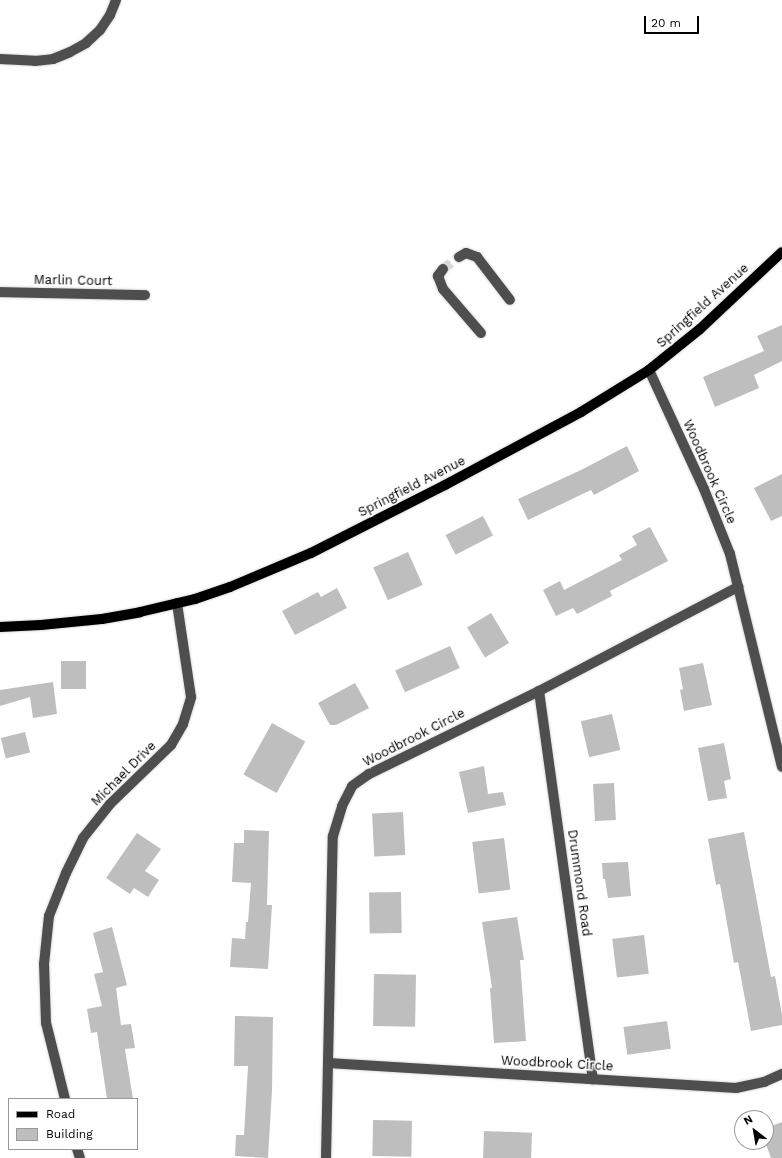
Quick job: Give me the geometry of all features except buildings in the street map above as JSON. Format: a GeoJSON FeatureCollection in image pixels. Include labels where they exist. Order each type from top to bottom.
{"type":"FeatureCollection","features":[{"type":"Feature","properties":{"kind":"main road","name":"Springfield Avenue"},"geometry":{"type":"LineString","coordinates":[[0,627],[41,625],[102,619],[177,603],[237,585],[311,553],[445,485],[560,423],[649,370],[700,329],[782,252]]}},
{"type":"Feature","properties":{"kind":"street"},"geometry":{"type":"LineString","coordinates":[[0,59],[35,61],[53,59],[70,52],[86,43],[100,30],[110,15],[116,0]]}},
{"type":"Feature","properties":{"kind":"street"},"geometry":{"type":"LineString","coordinates":[[459,257],[466,253],[477,257],[510,300]]}},
{"type":"Feature","properties":{"kind":"street"},"geometry":{"type":"LineString","coordinates":[[443,269],[438,276],[443,289],[481,333]]}},
{"type":"Feature","properties":{"kind":"street","name":"Marlin Court"},"geometry":{"type":"LineString","coordinates":[[0,292],[145,295]]}},
{"type":"Feature","properties":{"kind":"street","name":"Woodbrook Circle"},"geometry":{"type":"LineString","coordinates":[[649,370],[704,489],[730,554],[782,767]]}},
{"type":"Feature","properties":{"kind":"street","name":"Woodbrook Circle"},"geometry":{"type":"LineString","coordinates":[[326,1158],[333,836],[342,806],[352,786],[369,774],[539,690],[738,587]]}},
{"type":"Feature","properties":{"kind":"street","name":"Michael Drive"},"geometry":{"type":"LineString","coordinates":[[65,1098],[46,1023],[44,964],[49,916],[66,873],[83,838],[110,804],[171,745],[183,724],[191,697],[177,603]]}},
{"type":"Feature","properties":{"kind":"street","name":"Drummond Road"},"geometry":{"type":"LineString","coordinates":[[539,690],[593,1079]]}},
{"type":"Feature","properties":{"kind":"street","name":"Woodbrook Circle"},"geometry":{"type":"LineString","coordinates":[[328,1063],[736,1088],[764,1082],[782,1074]]}},
{"type":"Feature","properties":{"kind":"tunnel"},"geometry":{"type":"LineString","coordinates":[[443,269],[459,257]]}}]}
